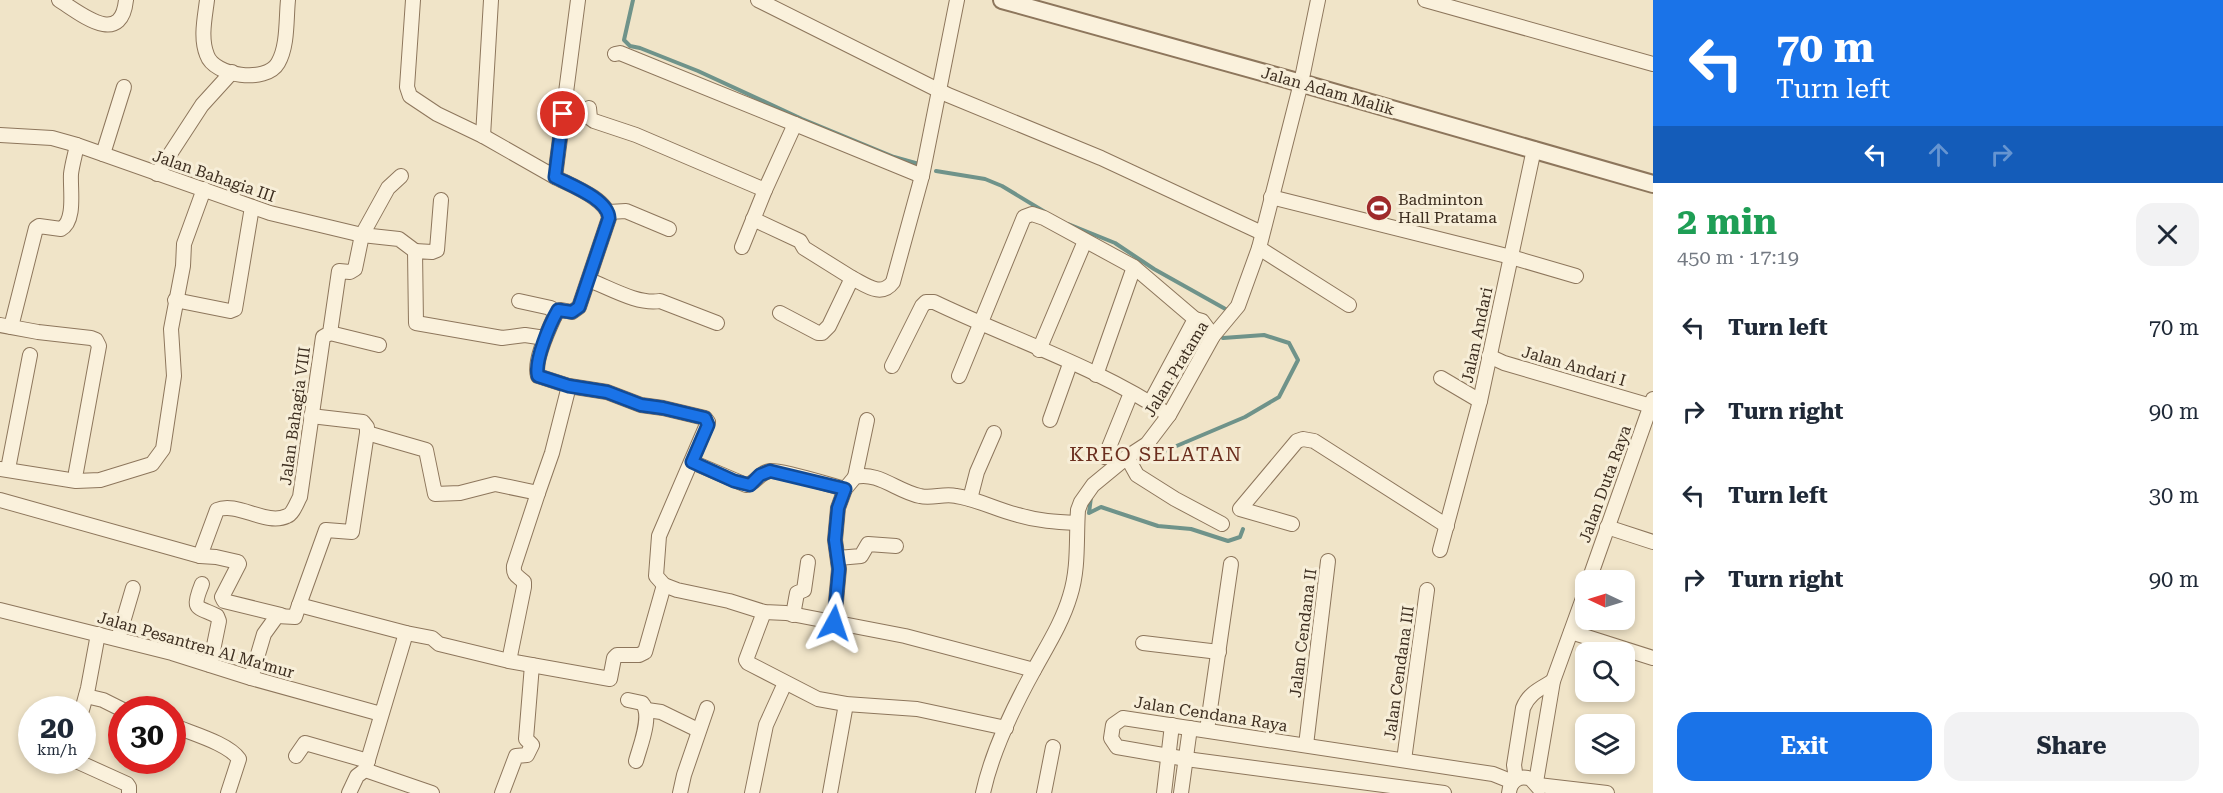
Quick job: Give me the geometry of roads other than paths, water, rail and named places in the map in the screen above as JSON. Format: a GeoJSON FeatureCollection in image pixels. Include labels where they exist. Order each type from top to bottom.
{"type":"FeatureCollection","features":[{"type":"Feature","properties":{"kind":"street"},"geometry":{"type":"LineString","coordinates":[[59,0],[100,25],[110,25],[124,12],[126,0]]}},
{"type":"Feature","properties":{"kind":"street"},"geometry":{"type":"LineString","coordinates":[[207,0],[204,25],[206,53],[209,61],[218,67],[248,76],[271,72],[279,62],[285,35],[288,0]]}},
{"type":"Feature","properties":{"kind":"street"},"geometry":{"type":"LineString","coordinates":[[413,0],[407,87],[410,96],[437,114],[483,136],[588,194],[606,207],[609,212],[589,280],[577,311],[558,310],[545,338],[536,371],[538,376],[569,386],[607,392],[641,405],[705,418],[708,425],[659,536],[656,576],[664,585],[764,612],[793,615],[905,636],[1034,670]]}},
{"type":"Feature","properties":{"kind":"street"},"geometry":{"type":"LineString","coordinates":[[483,136],[491,0]]}},
{"type":"Feature","properties":{"kind":"street"},"geometry":{"type":"LineString","coordinates":[[555,177],[578,0]]}},
{"type":"Feature","properties":{"kind":"street"},"geometry":{"type":"LineString","coordinates":[[758,0],[939,91],[1101,158],[1262,233]]}},
{"type":"Feature","properties":{"kind":"street"},"geometry":{"type":"LineString","coordinates":[[753,219],[800,241],[804,248],[874,290],[887,290],[893,282],[922,176],[957,0]]}},
{"type":"Feature","properties":{"kind":"street","name":"Jalan Adam Malik"},"geometry":{"type":"LineString","coordinates":[[1002,0],[1653,184]]}},
{"type":"Feature","properties":{"kind":"street","name":"Jalan Pratama"},"geometry":{"type":"LineString","coordinates":[[983,793],[1006,728],[1034,670],[1059,626],[1071,596],[1077,571],[1078,510],[1089,490],[1108,472],[1147,444],[1169,415],[1213,336],[1238,306],[1259,248],[1301,83],[1318,0]]}},
{"type":"Feature","properties":{"kind":"street"},"geometry":{"type":"LineString","coordinates":[[1425,0],[1653,64]]}},
{"type":"Feature","properties":{"kind":"street"},"geometry":{"type":"LineString","coordinates":[[615,54],[620,53],[653,66],[922,176]]}},
{"type":"Feature","properties":{"kind":"street"},"geometry":{"type":"LineString","coordinates":[[157,174],[202,105],[232,72]]}},
{"type":"Feature","properties":{"kind":"street"},"geometry":{"type":"LineString","coordinates":[[103,154],[124,87]]}},
{"type":"Feature","properties":{"kind":"street"},"geometry":{"type":"LineString","coordinates":[[589,108],[590,118],[594,121],[636,135],[765,190]]}},
{"type":"Feature","properties":{"kind":"street"},"geometry":{"type":"LineString","coordinates":[[742,247],[795,124]]}},
{"type":"Feature","properties":{"kind":"street","name":"Jalan Bahagia III"},"geometry":{"type":"LineString","coordinates":[[0,135],[52,138],[252,207],[362,235],[399,239],[415,251]]}},
{"type":"Feature","properties":{"kind":"street"},"geometry":{"type":"LineString","coordinates":[[76,472],[99,346],[96,340],[91,338],[5,326],[36,228],[39,226],[61,229],[68,222],[73,192],[71,175],[77,145]]}},
{"type":"Feature","properties":{"kind":"street","name":"Jalan Andari"},"geometry":{"type":"LineString","coordinates":[[1440,550],[1480,401],[1534,149]]}},
{"type":"Feature","properties":{"kind":"street"},"geometry":{"type":"LineString","coordinates":[[362,235],[388,188],[401,176]]}},
{"type":"Feature","properties":{"kind":"street"},"geometry":{"type":"LineString","coordinates":[[30,355],[4,469],[76,481],[100,480],[152,464],[163,449],[174,376],[171,329],[183,266],[184,244],[204,189]]}},
{"type":"Feature","properties":{"kind":"street"},"geometry":{"type":"LineString","coordinates":[[1271,197],[1510,257],[1576,276]]}},
{"type":"Feature","properties":{"kind":"street"},"geometry":{"type":"LineString","coordinates":[[441,200],[437,250],[415,251],[417,324],[502,338],[525,335],[545,338]]}},
{"type":"Feature","properties":{"kind":"street"},"geometry":{"type":"LineString","coordinates":[[175,300],[230,311],[235,309],[252,207]]}},
{"type":"Feature","properties":{"kind":"street"},"geometry":{"type":"LineString","coordinates":[[609,212],[626,211],[669,229]]}},
{"type":"Feature","properties":{"kind":"street"},"geometry":{"type":"LineString","coordinates":[[959,376],[1024,217],[1032,214],[1044,218],[1134,267],[1195,319],[1202,321],[1213,336]]}},
{"type":"Feature","properties":{"kind":"street","name":"Jalan Bahagia VIII"},"geometry":{"type":"LineString","coordinates":[[200,556],[215,514],[221,508],[265,517],[286,517],[290,515],[300,497],[323,337],[330,333],[339,270],[350,272],[355,269],[362,235]]}},
{"type":"Feature","properties":{"kind":"street"},"geometry":{"type":"LineString","coordinates":[[1039,350],[1085,241]]}},
{"type":"Feature","properties":{"kind":"street"},"geometry":{"type":"LineString","coordinates":[[1259,248],[1349,305]]}},
{"type":"Feature","properties":{"kind":"street"},"geometry":{"type":"LineString","coordinates":[[1096,375],[1134,267]]}},
{"type":"Feature","properties":{"kind":"street"},"geometry":{"type":"LineString","coordinates":[[780,313],[822,333],[829,326],[852,278]]}},
{"type":"Feature","properties":{"kind":"street"},"geometry":{"type":"LineString","coordinates":[[589,280],[635,298],[653,302],[660,301],[717,323]]}},
{"type":"Feature","properties":{"kind":"street"},"geometry":{"type":"LineString","coordinates":[[519,301],[551,308],[555,316]]}},
{"type":"Feature","properties":{"kind":"street"},"geometry":{"type":"LineString","coordinates":[[892,366],[922,306],[926,302],[934,302],[1096,375],[1169,415]]}},
{"type":"Feature","properties":{"kind":"street"},"geometry":{"type":"LineString","coordinates":[[1150,403],[1195,319]]}},
{"type":"Feature","properties":{"kind":"street"},"geometry":{"type":"LineString","coordinates":[[330,333],[380,345]]}},
{"type":"Feature","properties":{"kind":"street","name":"Jalan Andari I"},"geometry":{"type":"LineString","coordinates":[[1489,357],[1652,402]]}},
{"type":"Feature","properties":{"kind":"street"},"geometry":{"type":"LineString","coordinates":[[1050,420],[1070,363]]}},
{"type":"Feature","properties":{"kind":"street"},"geometry":{"type":"LineString","coordinates":[[1441,378],[1480,401]]}},
{"type":"Feature","properties":{"kind":"street"},"geometry":{"type":"LineString","coordinates":[[509,661],[524,587],[524,582],[516,577],[514,567],[552,453],[569,386]]}},
{"type":"Feature","properties":{"kind":"street"},"geometry":{"type":"LineString","coordinates":[[1105,457],[1131,393]]}},
{"type":"Feature","properties":{"kind":"street","name":"Jalan Duta Raya"},"geometry":{"type":"LineString","coordinates":[[1592,570],[1652,402]]}},
{"type":"Feature","properties":{"kind":"street"},"geometry":{"type":"LineString","coordinates":[[0,500],[200,556],[216,557],[239,564],[222,597],[224,601],[292,618],[295,617],[326,530],[351,532],[367,432],[367,427],[363,422],[311,416]]}},
{"type":"Feature","properties":{"kind":"street"},"geometry":{"type":"LineString","coordinates":[[834,623],[838,558],[835,540],[838,508],[845,489],[855,477],[867,420]]}},
{"type":"Feature","properties":{"kind":"street"},"geometry":{"type":"LineString","coordinates":[[367,432],[426,450],[435,494],[460,493],[495,484],[538,493]]}},
{"type":"Feature","properties":{"kind":"street"},"geometry":{"type":"LineString","coordinates":[[969,499],[977,472],[994,433]]}},
{"type":"Feature","properties":{"kind":"street"},"geometry":{"type":"LineString","coordinates":[[1292,524],[1240,509],[1297,441],[1303,439],[1314,441],[1447,526]]}},
{"type":"Feature","properties":{"kind":"street"},"geometry":{"type":"LineString","coordinates":[[1127,457],[1137,475],[1175,499],[1222,524]]}},
{"type":"Feature","properties":{"kind":"street"},"geometry":{"type":"LineString","coordinates":[[692,462],[746,485],[752,484],[760,475],[770,471],[845,489]]}},
{"type":"Feature","properties":{"kind":"street"},"geometry":{"type":"LineString","coordinates":[[855,477],[878,478],[922,497],[942,494],[969,499],[1036,520],[1077,523]]}},
{"type":"Feature","properties":{"kind":"street"},"geometry":{"type":"LineString","coordinates":[[1607,527],[1653,542]]}},
{"type":"Feature","properties":{"kind":"street"},"geometry":{"type":"LineString","coordinates":[[838,558],[861,556],[868,544],[896,546]]}},
{"type":"Feature","properties":{"kind":"street","name":"Jalan Cendana II"},"geometry":{"type":"LineString","coordinates":[[1306,745],[1328,561]]}},
{"type":"Feature","properties":{"kind":"street"},"geometry":{"type":"LineString","coordinates":[[793,615],[797,593],[804,590],[808,562]]}},
{"type":"Feature","properties":{"kind":"street"},"geometry":{"type":"LineString","coordinates":[[1207,730],[1231,564]]}},
{"type":"Feature","properties":{"kind":"street"},"geometry":{"type":"LineString","coordinates":[[202,584],[197,607],[199,610],[217,616],[219,621],[210,665]]}},
{"type":"Feature","properties":{"kind":"street"},"geometry":{"type":"LineString","coordinates":[[299,605],[432,638],[439,644],[509,661],[610,679],[614,658],[617,655],[639,655],[645,652],[664,585]]}},
{"type":"Feature","properties":{"kind":"street"},"geometry":{"type":"LineString","coordinates":[[118,639],[133,588]]}},
{"type":"Feature","properties":{"kind":"street","name":"Jalan Cendana III"},"geometry":{"type":"LineString","coordinates":[[1404,760],[1427,590]]}},
{"type":"Feature","properties":{"kind":"street","name":"Jalan Pesantren Al Ma'mur"},"geometry":{"type":"LineString","coordinates":[[0,610],[118,639],[381,714]]}},
{"type":"Feature","properties":{"kind":"street"},"geometry":{"type":"LineString","coordinates":[[764,612],[746,660],[818,699],[846,704],[917,709],[1006,728]]}},
{"type":"Feature","properties":{"kind":"street"},"geometry":{"type":"LineString","coordinates":[[251,678],[264,634],[275,619],[281,615]]}},
{"type":"Feature","properties":{"kind":"street"},"geometry":{"type":"LineString","coordinates":[[1538,787],[1553,681],[1575,622]]}},
{"type":"Feature","properties":{"kind":"street"},"geometry":{"type":"LineString","coordinates":[[349,793],[357,776],[366,765],[389,694],[401,632]]}},
{"type":"Feature","properties":{"kind":"street"},"geometry":{"type":"LineString","coordinates":[[85,696],[98,634]]}},
{"type":"Feature","properties":{"kind":"street"},"geometry":{"type":"LineString","coordinates":[[1570,636],[1653,658]]}},
{"type":"Feature","properties":{"kind":"street"},"geometry":{"type":"LineString","coordinates":[[1143,643],[1219,652]]}},
{"type":"Feature","properties":{"kind":"street"},"geometry":{"type":"LineString","coordinates":[[502,793],[516,756],[527,755],[532,745],[526,739],[532,665]]}},
{"type":"Feature","properties":{"kind":"street"},"geometry":{"type":"LineString","coordinates":[[1512,785],[1523,708],[1532,693],[1553,681]]}},
{"type":"Feature","properties":{"kind":"street"},"geometry":{"type":"LineString","coordinates":[[752,793],[766,725],[785,683]]}},
{"type":"Feature","properties":{"kind":"street"},"geometry":{"type":"LineString","coordinates":[[628,700],[642,703],[647,710],[645,730],[636,761]]}},
{"type":"Feature","properties":{"kind":"street"},"geometry":{"type":"LineString","coordinates":[[830,793],[846,704]]}},
{"type":"Feature","properties":{"kind":"street"},"geometry":{"type":"LineString","coordinates":[[680,793],[698,730],[707,708]]}},
{"type":"Feature","properties":{"kind":"street"},"geometry":{"type":"LineString","coordinates":[[647,710],[661,711],[698,730]]}},
{"type":"Feature","properties":{"kind":"street","name":"Jalan Cendana Raya"},"geometry":{"type":"LineString","coordinates":[[1444,793],[1186,759],[1117,747],[1111,738],[1113,725],[1123,718],[1493,774],[1512,785],[1526,777],[1538,787],[1607,793]]}},
{"type":"Feature","properties":{"kind":"street"},"geometry":{"type":"LineString","coordinates":[[1164,793],[1172,725]]}},
{"type":"Feature","properties":{"kind":"street"},"geometry":{"type":"LineString","coordinates":[[1181,793],[1190,728]]}},
{"type":"Feature","properties":{"kind":"street"},"geometry":{"type":"LineString","coordinates":[[186,732],[225,747],[239,759],[228,793]]}},
{"type":"Feature","properties":{"kind":"street"},"geometry":{"type":"LineString","coordinates":[[296,756],[305,743],[366,765],[432,793]]}},
{"type":"Feature","properties":{"kind":"street"},"geometry":{"type":"LineString","coordinates":[[1044,793],[1053,747]]}},
{"type":"Feature","properties":{"kind":"street"},"geometry":{"type":"LineString","coordinates":[[96,770],[127,784],[129,793]]}},
{"type":"Feature","properties":{"kind":"waterway"},"geometry":{"type":"LineString","coordinates":[[633,0],[624,40],[630,46],[698,71],[802,119],[894,157],[919,164]]}},
{"type":"Feature","properties":{"kind":"waterway"},"geometry":{"type":"LineString","coordinates":[[936,171],[985,179],[1002,186],[1045,212]]}},
{"type":"Feature","properties":{"kind":"waterway"},"geometry":{"type":"LineString","coordinates":[[1068,224],[1115,243],[1154,269],[1229,311]]}},
{"type":"Feature","properties":{"kind":"waterway"},"geometry":{"type":"LineString","coordinates":[[1141,461],[1245,417],[1279,397],[1298,360],[1289,343],[1264,335],[1223,338]]}},
{"type":"Feature","properties":{"kind":"waterway"},"geometry":{"type":"LineString","coordinates":[[1091,497],[1089,513],[1101,507],[1158,526],[1191,529],[1228,541],[1240,537],[1243,529]]}},
{"type":"Feature","properties":{"kind":"place","name":"Badminton Hall Pratama"},"geometry":{"type":"Point","coordinates":[1379,208]}},
{"type":"Feature","properties":{"kind":"district","name":"KREO SELATAN"},"geometry":{"type":"Point","coordinates":[1156,454]}}]}
